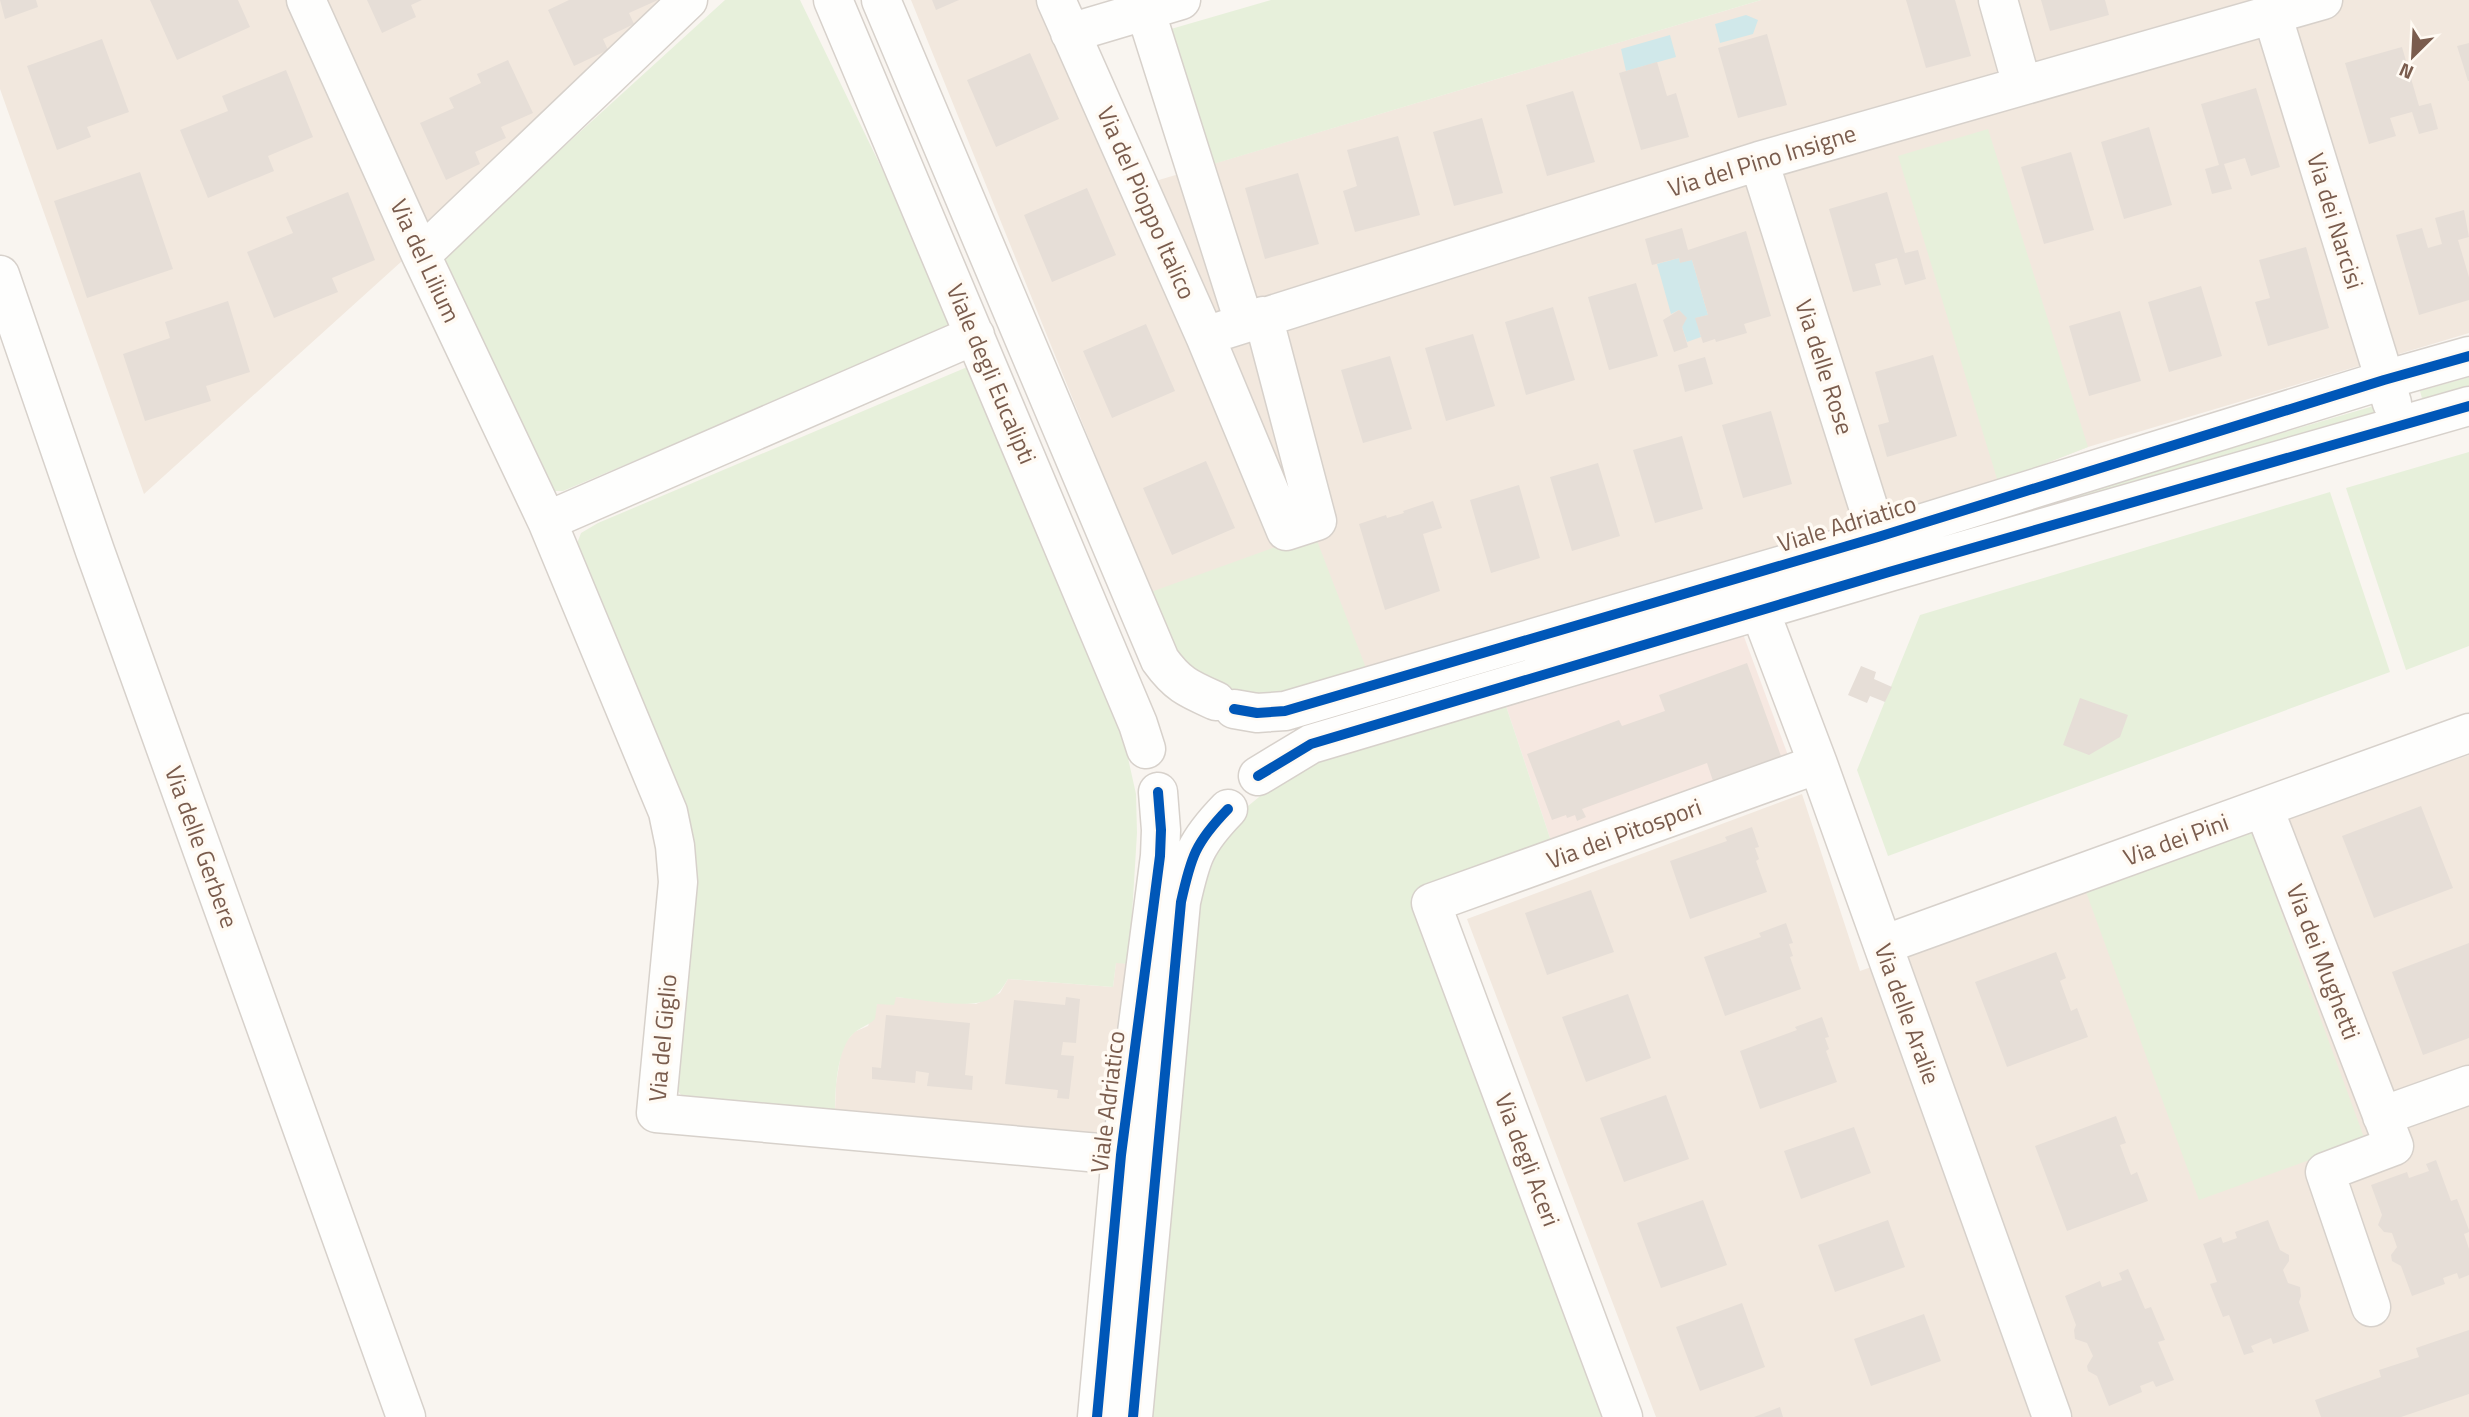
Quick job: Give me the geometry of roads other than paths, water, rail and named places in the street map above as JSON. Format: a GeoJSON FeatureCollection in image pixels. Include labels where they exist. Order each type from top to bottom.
{"type":"FeatureCollection","features":[{"type":"Feature","properties":{"kind":"street","name":"Via del Lilium"},"geometry":{"type":"LineString","coordinates":[[306,0],[421,255],[547,521]]}},
{"type":"Feature","properties":{"kind":"street"},"geometry":{"type":"LineString","coordinates":[[421,255],[688,0]]}},
{"type":"Feature","properties":{"kind":"street","name":"Viale degli Eucalipti"},"geometry":{"type":"LineString","coordinates":[[834,0],[1138,724],[1146,749]]}},
{"type":"Feature","properties":{"kind":"street","name":"Viale degli Eucalipti"},"geometry":{"type":"LineString","coordinates":[[881,0],[1160,660],[1173,678],[1185,687],[1225,705]]}},
{"type":"Feature","properties":{"kind":"street"},"geometry":{"type":"LineString","coordinates":[[1998,0],[2022,85]]}},
{"type":"Feature","properties":{"kind":"street","name":"Via del Pino Insigne"},"geometry":{"type":"LineString","coordinates":[[1205,336],[1759,161],[2323,0]]}},
{"type":"Feature","properties":{"kind":"street"},"geometry":{"type":"LineString","coordinates":[[1063,16],[1156,4]]}},
{"type":"Feature","properties":{"kind":"street","name":"Via del Pioppo Italico"},"geometry":{"type":"LineString","coordinates":[[1063,16],[1205,336],[1286,531],[1317,521],[1283,390],[1254,319],[1156,4]]}},
{"type":"Feature","properties":{"kind":"street","name":"Via dei Narcisi"},"geometry":{"type":"LineString","coordinates":[[2272,14],[2400,427]]}},
{"type":"Feature","properties":{"kind":"street","name":"Via delle Rose"},"geometry":{"type":"LineString","coordinates":[[1759,161],[1884,555]]}},
{"type":"Feature","properties":{"kind":"street","name":"Via delle Gerbere"},"geometry":{"type":"LineString","coordinates":[[0,275],[95,551],[406,1417]]}},
{"type":"Feature","properties":{"kind":"street"},"geometry":{"type":"LineString","coordinates":[[547,521],[975,335]]}},
{"type":"Feature","properties":{"kind":"street","name":"Viale Adriatico"},"geometry":{"type":"LineString","coordinates":[[1258,776],[1311,744],[1760,611],[1884,555],[2384,380],[2469,356]]}},
{"type":"Feature","properties":{"kind":"street"},"geometry":{"type":"LineString","coordinates":[[1234,407],[1283,390]]}},
{"type":"Feature","properties":{"kind":"street","name":"Viale Adriatico"},"geometry":{"type":"LineString","coordinates":[[1225,705],[1257,713],[1285,711],[1884,555],[2400,427],[2469,406]]}},
{"type":"Feature","properties":{"kind":"street","name":"Via del Giglio"},"geometry":{"type":"LineString","coordinates":[[547,521],[667,812],[675,846],[678,882],[656,1113],[1122,1155]]}},
{"type":"Feature","properties":{"kind":"street","name":"Via delle Aralie"},"geometry":{"type":"LineString","coordinates":[[1760,611],[1818,764],[2052,1417]]}},
{"type":"Feature","properties":{"kind":"street"},"geometry":{"type":"LineString","coordinates":[[1197,700],[1225,705],[1248,722],[1258,738],[1261,757],[1258,776],[1250,793],[1236,806],[1218,814],[1199,816],[1181,811],[1157,792],[1146,769],[1146,749],[1151,731],[1163,716],[1179,705],[1197,700]]}},
{"type":"Feature","properties":{"kind":"street","name":"Via dei Pini"},"geometry":{"type":"LineString","coordinates":[[1883,946],[2469,733]]}},
{"type":"Feature","properties":{"kind":"street","name":"Via dei Pitospori"},"geometry":{"type":"LineString","coordinates":[[1430,903],[1818,764]]}},
{"type":"Feature","properties":{"kind":"street","name":"Viale Adriatico"},"geometry":{"type":"LineString","coordinates":[[1097,1417],[1122,1155],[1160,856],[1161,830],[1157,792]]}},
{"type":"Feature","properties":{"kind":"street"},"geometry":{"type":"LineString","coordinates":[[1133,1417],[1181,902],[1189,863],[1198,844],[1228,809]]}},
{"type":"Feature","properties":{"kind":"street","name":"Via dei Mughetti"},"geometry":{"type":"LineString","coordinates":[[2264,809],[2394,1146],[2325,1172],[2371,1307]]}},
{"type":"Feature","properties":{"kind":"street","name":"Via degli Aceri"},"geometry":{"type":"LineString","coordinates":[[1430,903],[1623,1417]]}},
{"type":"Feature","properties":{"kind":"street"},"geometry":{"type":"LineString","coordinates":[[2382,1116],[2469,1085]]}},
{"type":"Feature","properties":{"kind":"water"},"geometry":{"type":"Polygon","coordinates":[[[1746,15],[1758,20],[1753,34],[1720,43],[1715,24],[1746,15]]]}},
{"type":"Feature","properties":{"kind":"water"},"geometry":{"type":"Polygon","coordinates":[[[1670,35],[1676,57],[1626,71],[1621,49],[1670,35]]]}},
{"type":"Feature","properties":{"kind":"water"},"geometry":{"type":"Polygon","coordinates":[[[1679,258],[1680,262],[1692,260],[1708,315],[1696,318],[1701,337],[1687,342],[1682,327],[1686,318],[1679,310],[1671,314],[1657,264],[1679,258]]]}}]}
